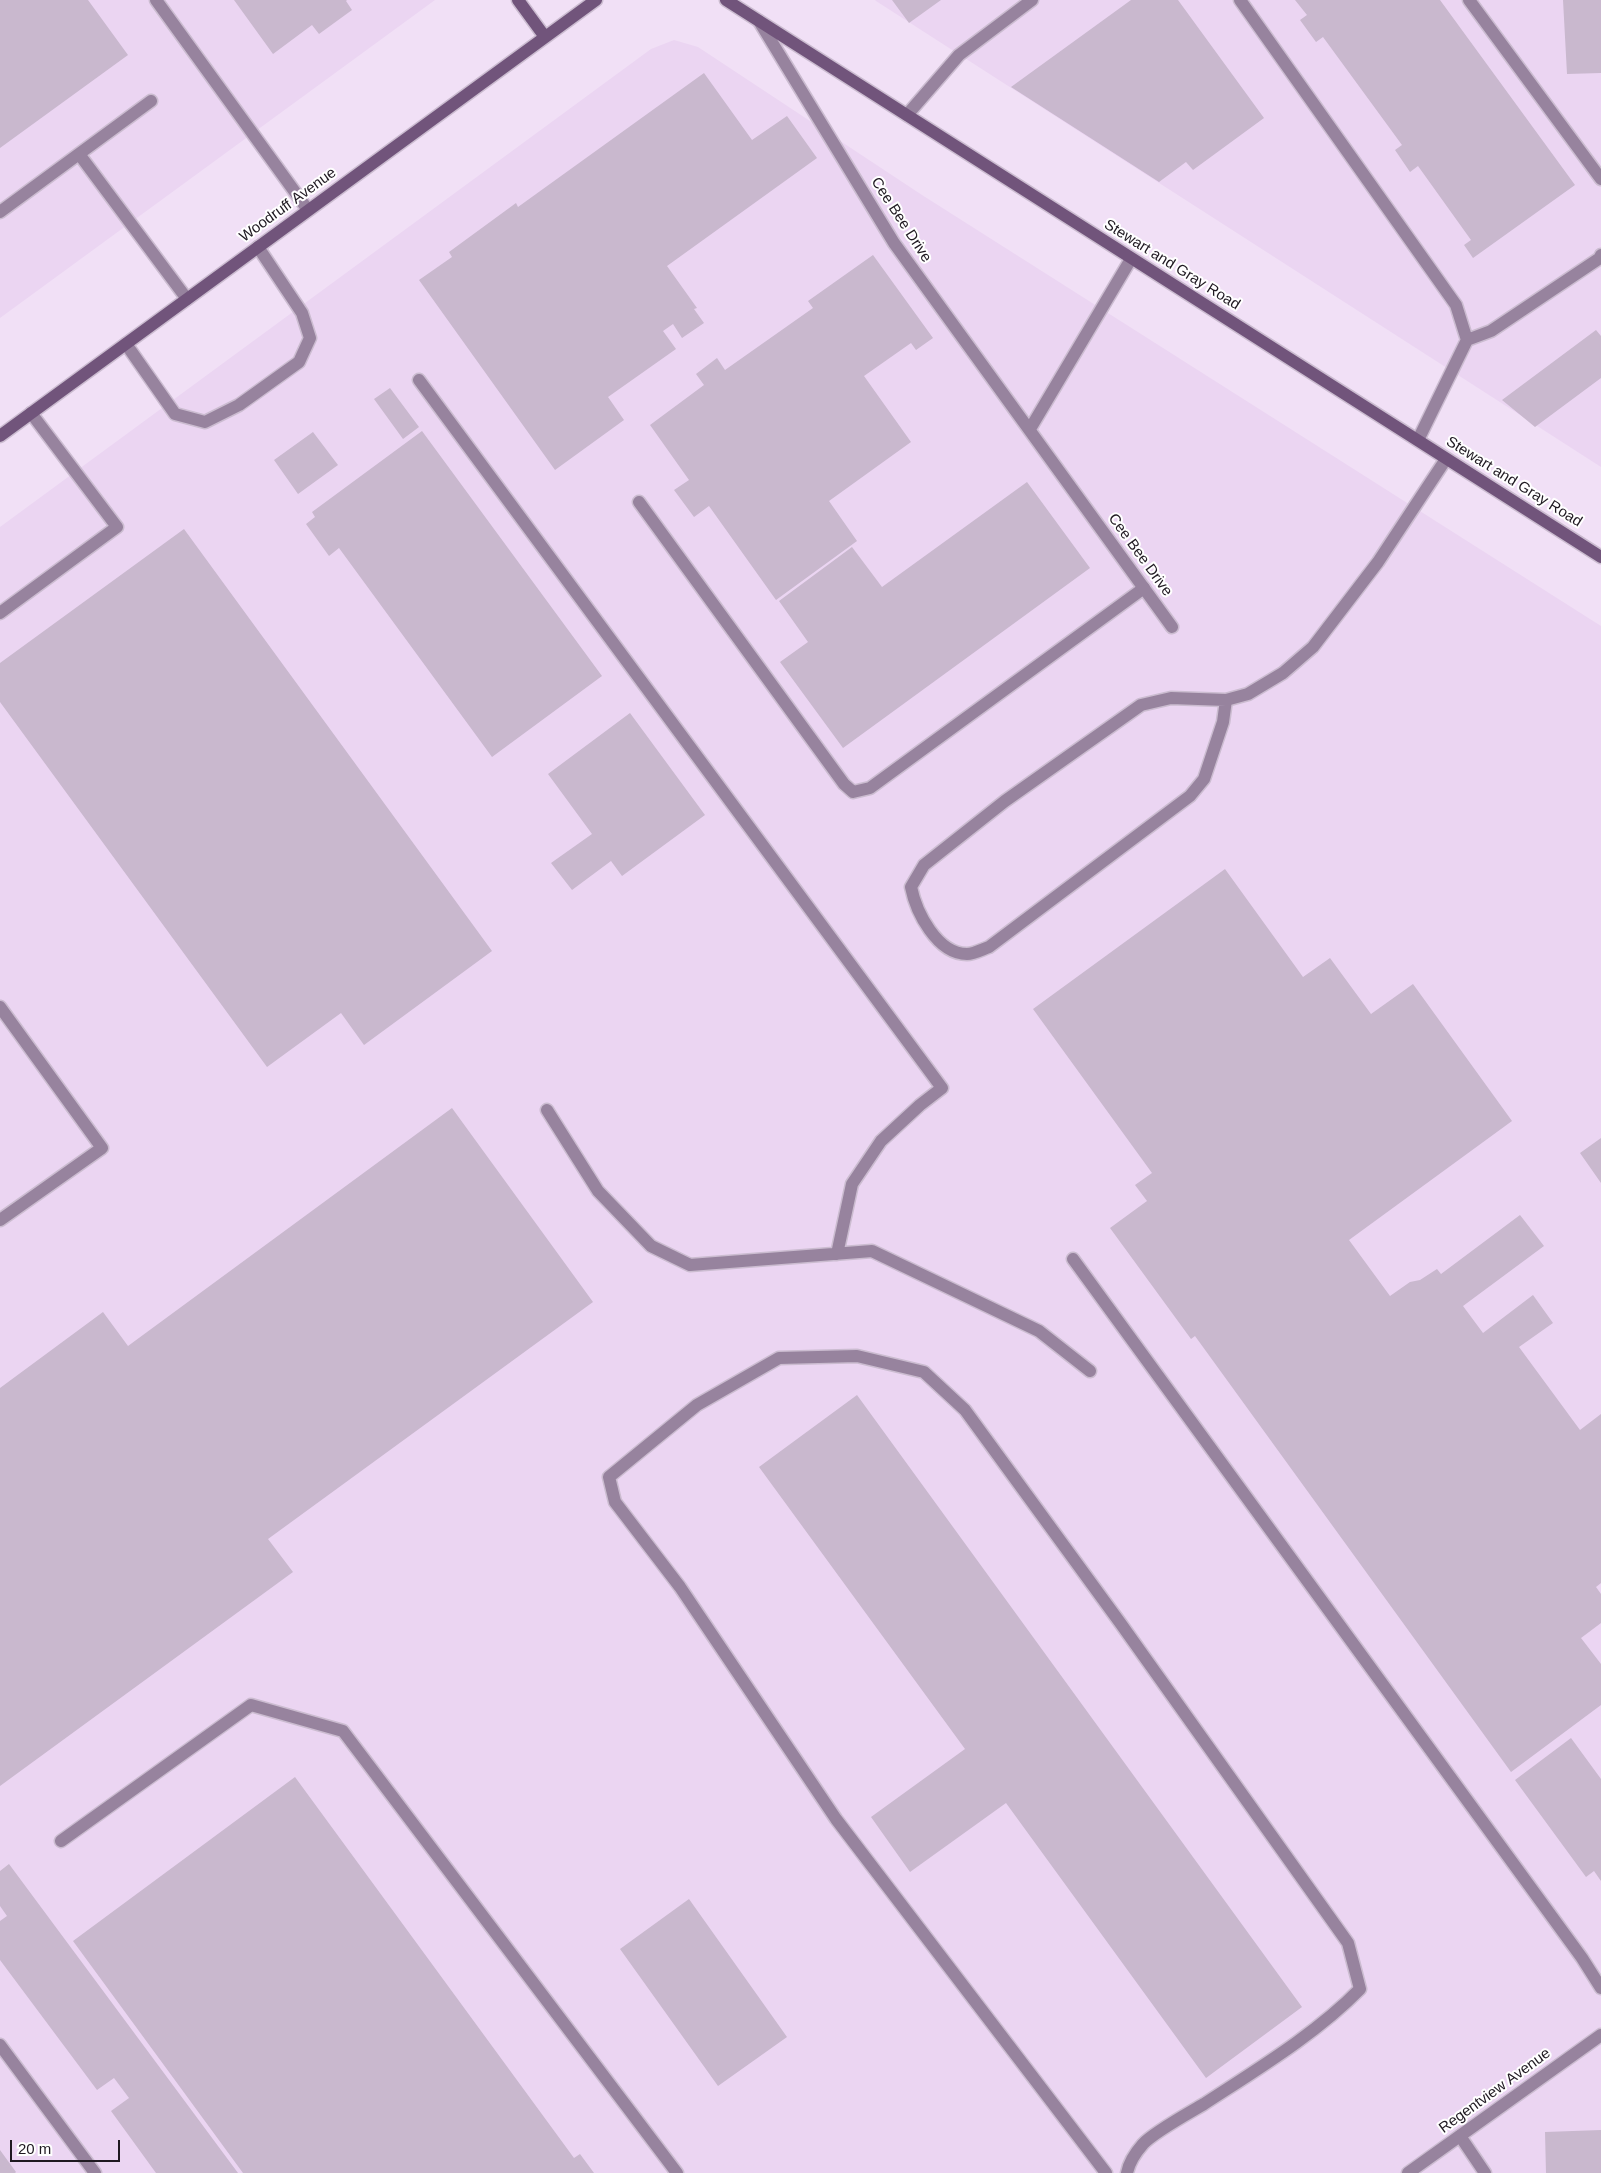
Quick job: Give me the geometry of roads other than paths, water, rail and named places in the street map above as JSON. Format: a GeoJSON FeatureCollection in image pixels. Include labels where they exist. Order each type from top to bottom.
{"type":"FeatureCollection","features":[{"type":"Feature","properties":{"kind":"main road"},"geometry":{"type":"LineString","coordinates":[[518,0],[545,37]]}},
{"type":"Feature","properties":{"kind":"main road","name":"Woodruff Avenue"},"geometry":{"type":"LineString","coordinates":[[0,436],[596,0]]}},
{"type":"Feature","properties":{"kind":"main road","name":"Stewart and Gray Road"},"geometry":{"type":"LineString","coordinates":[[726,0],[1601,557]]}},
{"type":"Feature","properties":{"kind":"street"},"geometry":{"type":"LineString","coordinates":[[156,0],[308,210]]}},
{"type":"Feature","properties":{"kind":"street"},"geometry":{"type":"LineString","coordinates":[[907,116],[959,55],[1032,0]]}},
{"type":"Feature","properties":{"kind":"street"},"geometry":{"type":"LineString","coordinates":[[1240,0],[1456,305],[1467,340]]}},
{"type":"Feature","properties":{"kind":"street"},"geometry":{"type":"LineString","coordinates":[[1469,0],[1601,178]]}},
{"type":"Feature","properties":{"kind":"street","name":"Cee Bee Drive"},"geometry":{"type":"LineString","coordinates":[[759,21],[894,243],[1172,627]]}},
{"type":"Feature","properties":{"kind":"street"},"geometry":{"type":"LineString","coordinates":[[0,212],[151,101]]}},
{"type":"Feature","properties":{"kind":"street"},"geometry":{"type":"LineString","coordinates":[[79,154],[187,299]]}},
{"type":"Feature","properties":{"kind":"street"},"geometry":{"type":"LineString","coordinates":[[126,344],[176,414],[205,422],[239,405],[299,362],[310,338],[302,313],[258,247]]}},
{"type":"Feature","properties":{"kind":"street"},"geometry":{"type":"LineString","coordinates":[[1418,440],[1467,340],[1491,331],[1600,258],[1601,255]]}},
{"type":"Feature","properties":{"kind":"street"},"geometry":{"type":"LineString","coordinates":[[1030,429],[1132,259]]}},
{"type":"Feature","properties":{"kind":"street"},"geometry":{"type":"LineString","coordinates":[[419,380],[942,1088],[920,1105],[881,1141],[852,1184],[838,1254]]}},
{"type":"Feature","properties":{"kind":"street"},"geometry":{"type":"LineString","coordinates":[[0,613],[117,527],[31,414]]}},
{"type":"Feature","properties":{"kind":"street"},"geometry":{"type":"LineString","coordinates":[[1226,700],[1223,722],[1204,779],[1190,796],[990,947],[968,954],[957,952],[928,930],[917,909],[911,887],[913,880],[924,865],[1005,802],[1141,705],[1171,698],[1226,700],[1248,694],[1282,673],[1312,647],[1378,562],[1446,459]]}},
{"type":"Feature","properties":{"kind":"street"},"geometry":{"type":"LineString","coordinates":[[639,502],[844,784],[854,792],[870,788],[1144,588]]}},
{"type":"Feature","properties":{"kind":"street"},"geometry":{"type":"LineString","coordinates":[[0,1007],[102,1148],[0,1220]]}},
{"type":"Feature","properties":{"kind":"street"},"geometry":{"type":"LineString","coordinates":[[547,1110],[598,1191],[651,1246],[690,1265],[872,1251],[1039,1331],[1090,1371]]}},
{"type":"Feature","properties":{"kind":"street"},"geometry":{"type":"LineString","coordinates":[[1073,1259],[1582,1958],[1601,1988]]}},
{"type":"Feature","properties":{"kind":"street"},"geometry":{"type":"LineString","coordinates":[[1106,2173],[836,1819],[680,1587],[615,1502],[609,1477],[697,1405],[779,1358],[857,1356],[924,1372],[965,1410],[1121,1624],[1348,1943],[1360,1989],[1340,2009],[1234,2084],[1144,2142],[1129,2164],[1127,2173]]}},
{"type":"Feature","properties":{"kind":"street"},"geometry":{"type":"LineString","coordinates":[[61,1842],[250,1705],[343,1731],[677,2173]]}},
{"type":"Feature","properties":{"kind":"street","name":"Regentview Avenue"},"geometry":{"type":"LineString","coordinates":[[1408,2173],[1601,2035]]}},
{"type":"Feature","properties":{"kind":"street"},"geometry":{"type":"LineString","coordinates":[[0,2045],[95,2173]]}},
{"type":"Feature","properties":{"kind":"street"},"geometry":{"type":"LineString","coordinates":[[1460,2136],[1485,2173]]}}]}
